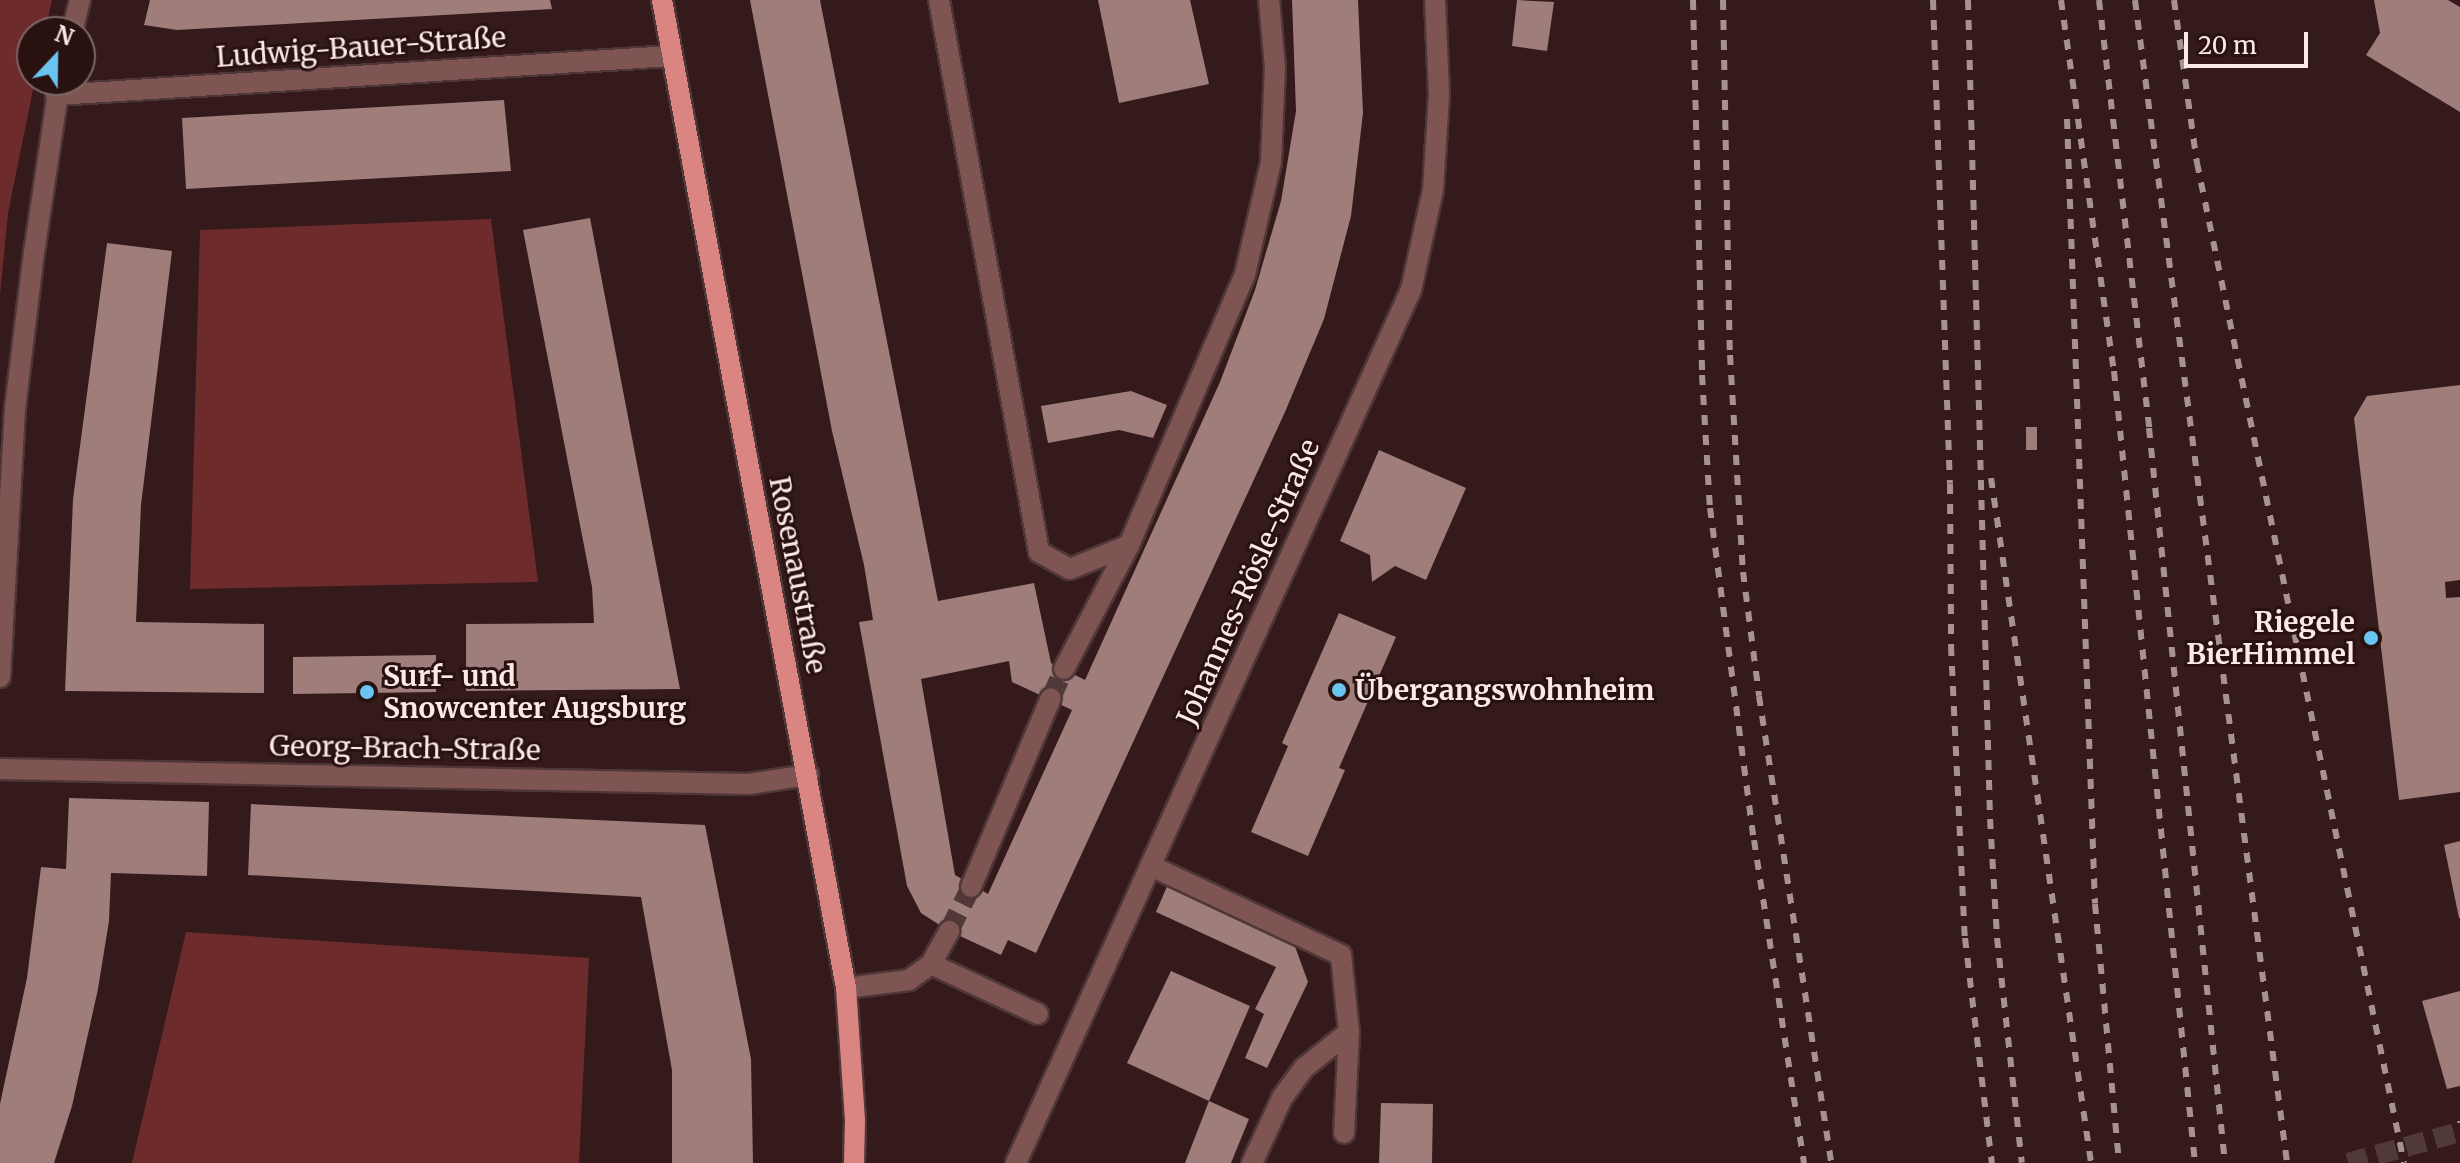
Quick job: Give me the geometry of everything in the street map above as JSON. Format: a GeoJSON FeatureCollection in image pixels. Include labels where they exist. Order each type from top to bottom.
{"type":"FeatureCollection","features":[{"type":"Feature","properties":{"kind":"main road","name":"Rosenaustraße"},"geometry":{"type":"LineString","coordinates":[[662,0],[846,988],[855,1120],[854,1163]]}},
{"type":"Feature","properties":{"kind":"street"},"geometry":{"type":"LineString","coordinates":[[939,0],[1039,552],[1070,569],[1129,545]]}},
{"type":"Feature","properties":{"kind":"street"},"geometry":{"type":"LineString","coordinates":[[1064,669],[1129,545],[1245,274],[1271,162],[1275,68],[1269,0]]}},
{"type":"Feature","properties":{"kind":"street","name":"Johannes-Rösle-Straße"},"geometry":{"type":"LineString","coordinates":[[1016,1163],[1411,290],[1433,190],[1439,94],[1435,0]]}},
{"type":"Feature","properties":{"kind":"street","name":"Ludwig-Bauer-Straße"},"geometry":{"type":"LineString","coordinates":[[96,86],[670,56]]}},
{"type":"Feature","properties":{"kind":"street"},"geometry":{"type":"LineString","coordinates":[[0,677],[15,409],[57,96]]}},
{"type":"Feature","properties":{"kind":"street"},"geometry":{"type":"LineString","coordinates":[[971,887],[1051,698]]}},
{"type":"Feature","properties":{"kind":"street","name":"Georg-Brach-Straße"},"geometry":{"type":"LineString","coordinates":[[0,769],[749,784],[808,775]]}},
{"type":"Feature","properties":{"kind":"street"},"geometry":{"type":"LineString","coordinates":[[1151,866],[1341,955],[1349,1032],[1344,1133]]}},
{"type":"Feature","properties":{"kind":"street"},"geometry":{"type":"LineString","coordinates":[[846,988],[909,980],[931,964],[949,931]]}},
{"type":"Feature","properties":{"kind":"street"},"geometry":{"type":"LineString","coordinates":[[931,964],[1038,1014]]}},
{"type":"Feature","properties":{"kind":"street"},"geometry":{"type":"LineString","coordinates":[[1252,1163],[1282,1098],[1304,1068],[1349,1032]]}},
{"type":"Feature","properties":{"kind":"shaded area"},"geometry":{"type":"Polygon","coordinates":[[[0,0],[52,0],[48,16],[16,16],[16,96],[32,96],[8,213],[0,295],[0,0]]]}},
{"type":"Feature","properties":{"kind":"shaded area"},"geometry":{"type":"Polygon","coordinates":[[[491,219],[538,582],[190,589],[200,230],[491,219]]]}},
{"type":"Feature","properties":{"kind":"shaded area"},"geometry":{"type":"Polygon","coordinates":[[[186,932],[589,958],[579,1163],[132,1163],[186,932]]]}},
{"type":"Feature","properties":{"kind":"building"},"geometry":{"type":"Polygon","coordinates":[[[150,0],[550,0],[552,9],[177,30],[144,25],[150,0]]]}},
{"type":"Feature","properties":{"kind":"building"},"geometry":{"type":"Polygon","coordinates":[[[750,0],[820,0],[938,601],[1034,583],[1051,663],[1085,680],[1220,382],[1255,290],[1281,201],[1296,111],[1292,0],[1358,0],[1363,113],[1351,216],[1324,319],[1285,412],[1036,953],[1008,940],[1001,955],[949,931],[921,913],[907,886],[859,622],[873,620],[864,565],[832,431],[750,0]],[[1009,661],[921,679],[955,875],[988,894],[1072,710],[1012,682],[1009,661]]]}},
{"type":"Feature","properties":{"kind":"building"},"geometry":{"type":"Polygon","coordinates":[[[1098,0],[1190,0],[1209,84],[1119,103],[1098,0]]]}},
{"type":"Feature","properties":{"kind":"building"},"geometry":{"type":"Polygon","coordinates":[[[1517,0],[1554,2],[1547,51],[1512,46],[1517,0]]]}},
{"type":"Feature","properties":{"kind":"building"},"geometry":{"type":"Polygon","coordinates":[[[2374,0],[2448,0],[2460,7],[2460,112],[2366,55],[2380,33],[2374,0]]]}},
{"type":"Feature","properties":{"kind":"building"},"geometry":{"type":"Polygon","coordinates":[[[504,100],[511,171],[186,189],[182,118],[504,100]]]}},
{"type":"Feature","properties":{"kind":"building"},"geometry":{"type":"Polygon","coordinates":[[[590,218],[680,689],[466,691],[466,624],[594,623],[592,587],[523,230],[590,218]]]}},
{"type":"Feature","properties":{"kind":"building"},"geometry":{"type":"Polygon","coordinates":[[[107,243],[172,251],[141,505],[136,622],[264,624],[264,693],[65,691],[73,499],[107,243]]]}},
{"type":"Feature","properties":{"kind":"building"},"geometry":{"type":"Polygon","coordinates":[[[2460,385],[2460,580],[2445,582],[2446,598],[2460,597],[2460,792],[2399,800],[2354,418],[2367,396],[2460,385]]]}},
{"type":"Feature","properties":{"kind":"building"},"geometry":{"type":"Polygon","coordinates":[[[1131,391],[1167,405],[1153,438],[1119,430],[1048,443],[1041,406],[1131,391]]]}},
{"type":"Feature","properties":{"kind":"building"},"geometry":{"type":"Polygon","coordinates":[[[2026,427],[2037,427],[2037,450],[2026,450],[2026,427]]]}},
{"type":"Feature","properties":{"kind":"building"},"geometry":{"type":"Polygon","coordinates":[[[1379,450],[1466,488],[1426,580],[1395,566],[1372,582],[1370,555],[1340,541],[1379,450]]]}},
{"type":"Feature","properties":{"kind":"building","name":"Übergangswohnheim"},"geometry":{"type":"Polygon","coordinates":[[[1339,613],[1396,637],[1339,768],[1345,770],[1308,856],[1251,832],[1288,746],[1282,743],[1339,613]]]}},
{"type":"Feature","properties":{"kind":"building"},"geometry":{"type":"Polygon","coordinates":[[[436,655],[436,692],[293,694],[293,657],[436,655]]]}},
{"type":"Feature","properties":{"kind":"building"},"geometry":{"type":"Polygon","coordinates":[[[69,798],[209,802],[207,876],[111,873],[109,921],[98,989],[72,1106],[54,1163],[0,1163],[0,1104],[27,978],[41,867],[66,869],[69,798]]]}},
{"type":"Feature","properties":{"kind":"building"},"geometry":{"type":"Polygon","coordinates":[[[251,804],[705,825],[751,1059],[753,1163],[672,1163],[672,1070],[641,897],[248,875],[251,804]]]}},
{"type":"Feature","properties":{"kind":"building"},"geometry":{"type":"Polygon","coordinates":[[[2460,841],[2460,918],[2459,918],[2444,845],[2460,841]]]}},
{"type":"Feature","properties":{"kind":"building"},"geometry":{"type":"Polygon","coordinates":[[[1168,884],[1293,941],[1308,982],[1267,1068],[1245,1058],[1264,1014],[1255,1009],[1276,967],[1156,912],[1168,884]]]}},
{"type":"Feature","properties":{"kind":"building"},"geometry":{"type":"Polygon","coordinates":[[[1171,971],[1250,1006],[1209,1101],[1127,1063],[1171,971]]]}},
{"type":"Feature","properties":{"kind":"building"},"geometry":{"type":"Polygon","coordinates":[[[2460,991],[2460,1086],[2447,1089],[2422,1001],[2460,991]]]}},
{"type":"Feature","properties":{"kind":"building"},"geometry":{"type":"Polygon","coordinates":[[[1209,1101],[1249,1119],[1231,1163],[1185,1163],[1209,1101]]]}},
{"type":"Feature","properties":{"kind":"building"},"geometry":{"type":"Polygon","coordinates":[[[1381,1103],[1433,1104],[1432,1163],[1379,1163],[1381,1103]]]}},
{"type":"Feature","properties":{"kind":"tunnel"},"geometry":{"type":"LineString","coordinates":[[1051,698],[1064,669]]}},
{"type":"Feature","properties":{"kind":"tunnel"},"geometry":{"type":"LineString","coordinates":[[949,931],[971,887]]}},
{"type":"Feature","properties":{"kind":"tunnel"},"geometry":{"type":"LineString","coordinates":[[2348,1163],[2460,1132]]}},
{"type":"Feature","properties":{"kind":"railway"},"geometry":{"type":"LineString","coordinates":[[1693,0],[1702,375],[1710,508],[1754,840],[1804,1163]]}},
{"type":"Feature","properties":{"kind":"railway"},"geometry":{"type":"LineString","coordinates":[[1723,0],[1730,355],[1743,572],[1759,696],[1831,1163]]}},
{"type":"Feature","properties":{"kind":"railway"},"geometry":{"type":"LineString","coordinates":[[1933,0],[1950,484],[1951,646],[1965,938],[1992,1163]]}},
{"type":"Feature","properties":{"kind":"railway"},"geometry":{"type":"LineString","coordinates":[[1968,0],[1990,819],[1997,938],[2022,1163]]}},
{"type":"Feature","properties":{"kind":"railway"},"geometry":{"type":"LineString","coordinates":[[2061,0],[2114,371],[2195,1163]]}},
{"type":"Feature","properties":{"kind":"railway"},"geometry":{"type":"LineString","coordinates":[[2099,0],[2149,428],[2225,1163]]}},
{"type":"Feature","properties":{"kind":"railway"},"geometry":{"type":"LineString","coordinates":[[2135,0],[2287,1163]]}},
{"type":"Feature","properties":{"kind":"railway"},"geometry":{"type":"LineString","coordinates":[[2174,0],[2197,163],[2404,1163]]}},
{"type":"Feature","properties":{"kind":"railway"},"geometry":{"type":"LineString","coordinates":[[2067,119],[2095,904],[2119,1163]]}},
{"type":"Feature","properties":{"kind":"railway"},"geometry":{"type":"LineString","coordinates":[[1991,478],[2091,1163]]}},
{"type":"Feature","properties":{"kind":"place","name":"Riegele BierHimmel"},"geometry":{"type":"Point","coordinates":[2371,638]}},
{"type":"Feature","properties":{"kind":"place","name":"Übergangswohnheim"},"geometry":{"type":"Point","coordinates":[1339,690]}},
{"type":"Feature","properties":{"kind":"place","name":"Surf- und Snowcenter Augsburg"},"geometry":{"type":"Point","coordinates":[367,692]}}]}
